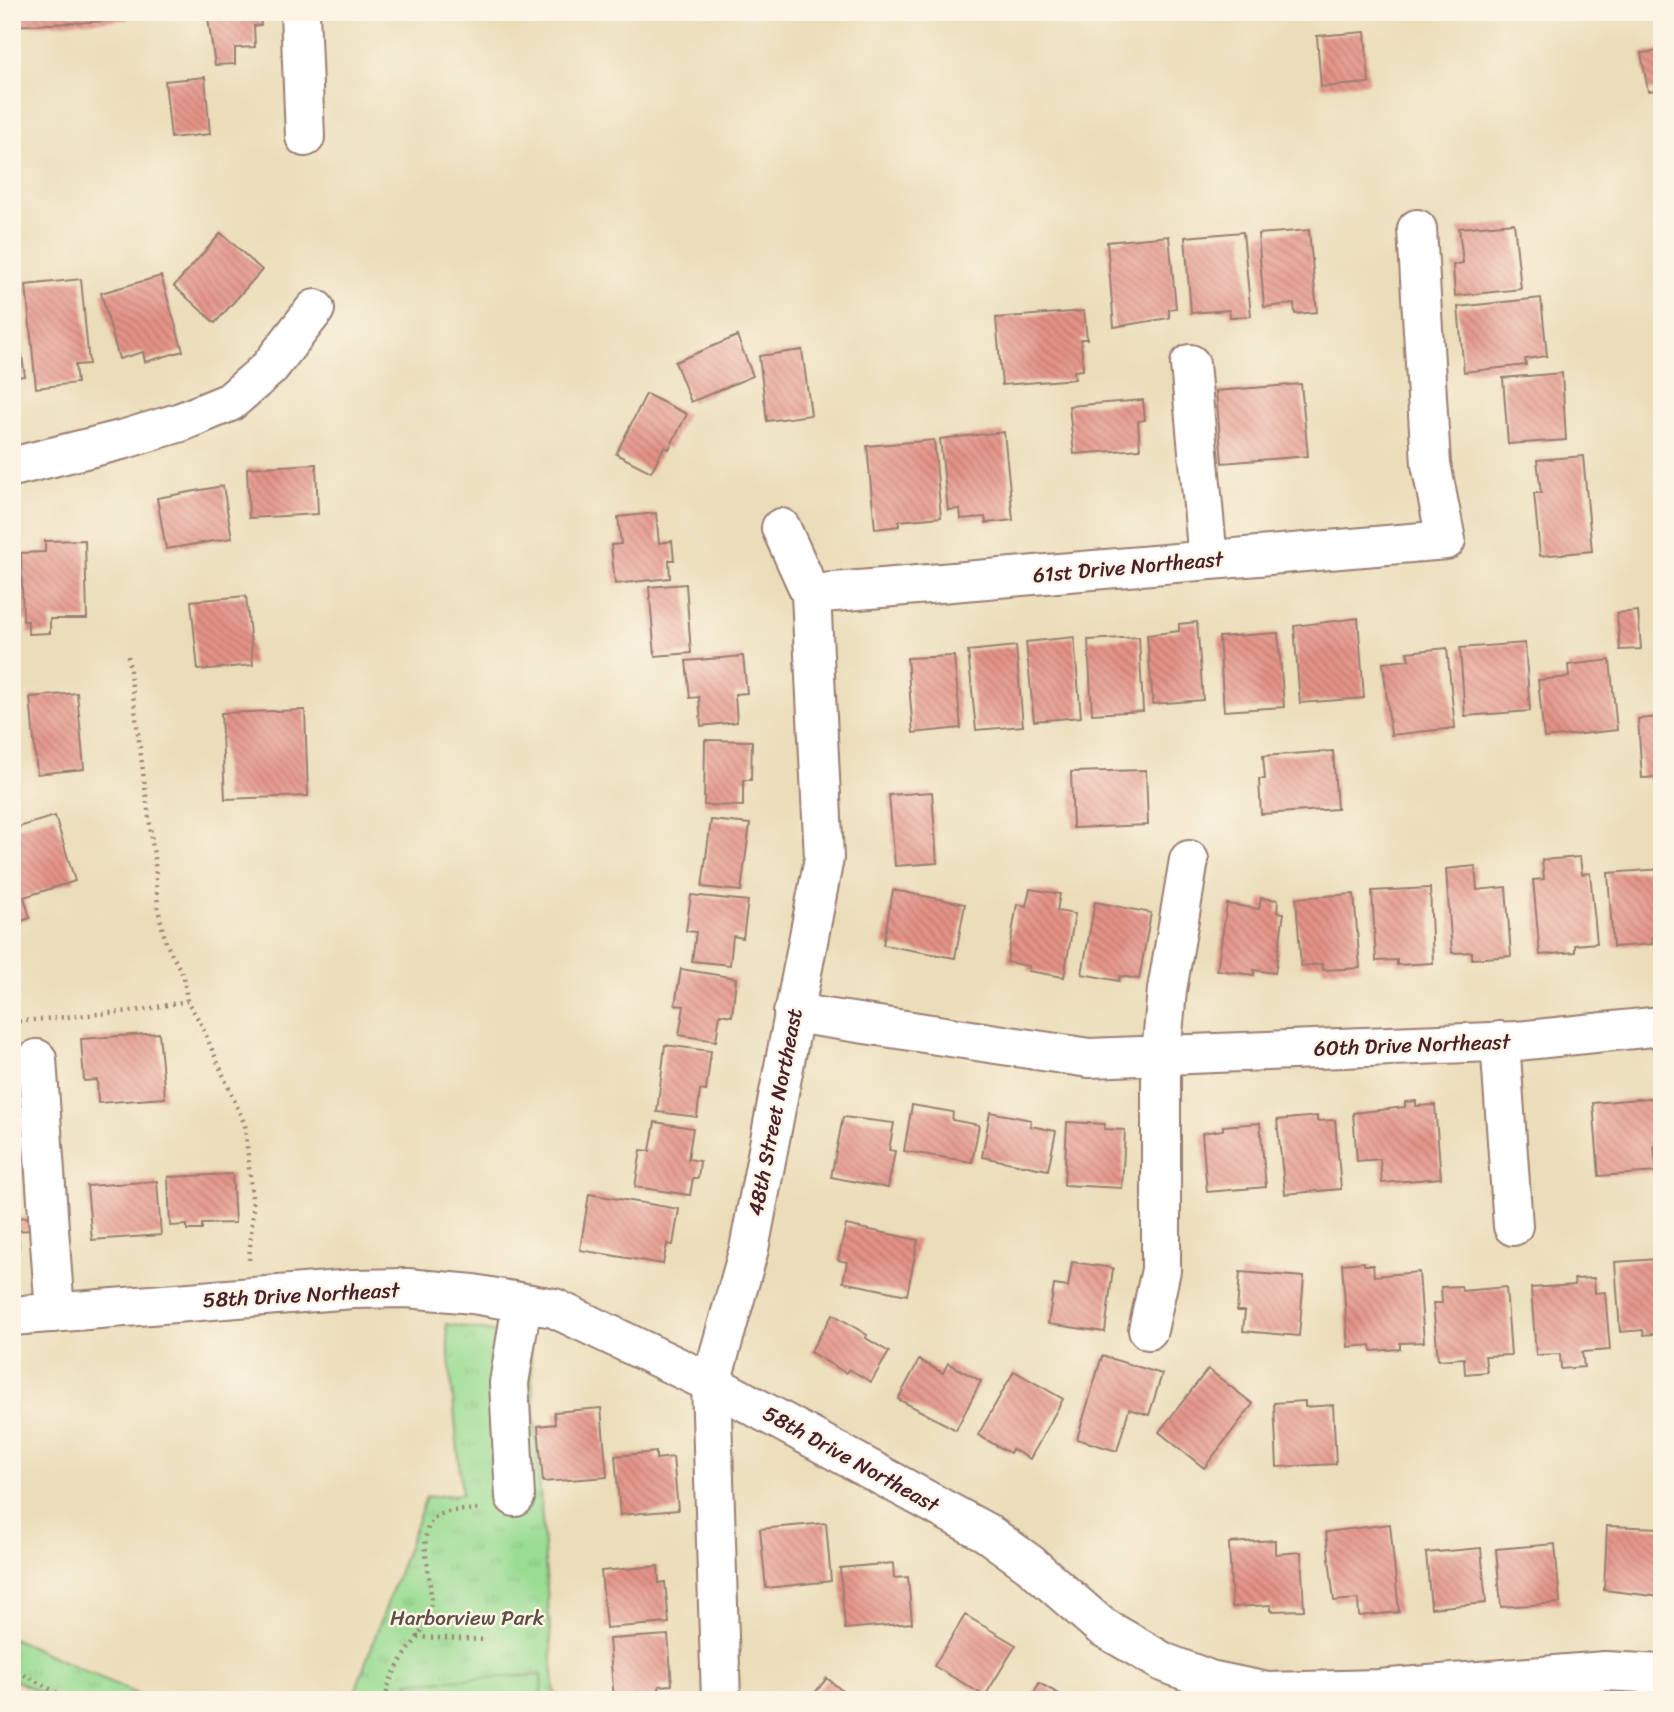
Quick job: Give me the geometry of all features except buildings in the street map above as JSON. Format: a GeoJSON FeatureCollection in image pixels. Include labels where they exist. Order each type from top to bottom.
{"type":"FeatureCollection","features":[{"type":"Feature","properties":{"kind":"street"},"geometry":{"type":"LineString","coordinates":[[300,12],[306,137]]}},
{"type":"Feature","properties":{"kind":"street","name":"61st Drive Northeast"},"geometry":{"type":"LineString","coordinates":[[811,594],[1446,540],[1431,464],[1417,229]]}},
{"type":"Feature","properties":{"kind":"street"},"geometry":{"type":"LineString","coordinates":[[12,467],[136,436],[230,402],[269,368],[315,309]]}},
{"type":"Feature","properties":{"kind":"street"},"geometry":{"type":"LineString","coordinates":[[1189,364],[1208,560]]}},
{"type":"Feature","properties":{"kind":"street","name":"48th Street Northeast"},"geometry":{"type":"LineString","coordinates":[[721,1700],[711,1383],[750,1249],[824,858],[811,594],[781,528]]}},
{"type":"Feature","properties":{"kind":"street"},"geometry":{"type":"LineString","coordinates":[[1149,1330],[1160,1270],[1161,1055],[1167,990],[1189,860]]}},
{"type":"Feature","properties":{"kind":"street","name":"60th Drive Northeast"},"geometry":{"type":"LineString","coordinates":[[793,1013],[1090,1058],[1500,1041],[1662,1026]]}},
{"type":"Feature","properties":{"kind":"street"},"geometry":{"type":"LineString","coordinates":[[1500,1041],[1513,1226]]}},
{"type":"Feature","properties":{"kind":"street"},"geometry":{"type":"LineString","coordinates":[[37,1059],[55,1313]]}},
{"type":"Feature","properties":{"kind":"street","name":"58th Drive Northeast"},"geometry":{"type":"LineString","coordinates":[[12,1316],[353,1289],[407,1288],[473,1294],[554,1308],[711,1383],[987,1533],[1030,1564],[1101,1626],[1163,1662],[1210,1680],[1268,1692],[1378,1694],[1605,1671],[1662,1674]]}},
{"type":"Feature","properties":{"kind":"street"},"geometry":{"type":"LineString","coordinates":[[515,1497],[509,1383],[522,1303]]}},
{"type":"Feature","properties":{"kind":"path"},"geometry":{"type":"LineString","coordinates":[[128,656],[155,864],[158,909],[166,943],[184,977],[187,1000],[200,1022],[245,1125],[253,1208],[248,1245],[251,1297]]}},
{"type":"Feature","properties":{"kind":"path"},"geometry":{"type":"LineString","coordinates":[[12,1022],[142,1010],[187,1000]]}},
{"type":"Feature","properties":{"kind":"path"},"geometry":{"type":"LineString","coordinates":[[386,1700],[396,1665],[417,1637],[430,1612],[425,1534],[432,1520],[443,1513],[485,1509],[515,1497]]}},
{"type":"Feature","properties":{"kind":"path"},"geometry":{"type":"LineString","coordinates":[[417,1637],[487,1640]]}},
{"type":"Feature","properties":{"kind":"path"},"geometry":{"type":"LineString","coordinates":[[12,1668],[70,1700]]}},
{"type":"Feature","properties":{"kind":"green space","name":"Harborview Park"},"geometry":{"type":"Polygon","coordinates":[[[446,1324],[529,1338],[555,1700],[352,1700],[426,1497],[462,1494],[446,1324]]]}},
{"type":"Feature","properties":{"kind":"green space"},"geometry":{"type":"Polygon","coordinates":[[[12,1638],[139,1695],[140,1700],[57,1700],[12,1679],[12,1638]]]}},
{"type":"Feature","properties":{"kind":"green space"},"geometry":{"type":"Polygon","coordinates":[[[541,1675],[542,1700],[409,1700],[408,1682],[541,1675]]]}}]}
